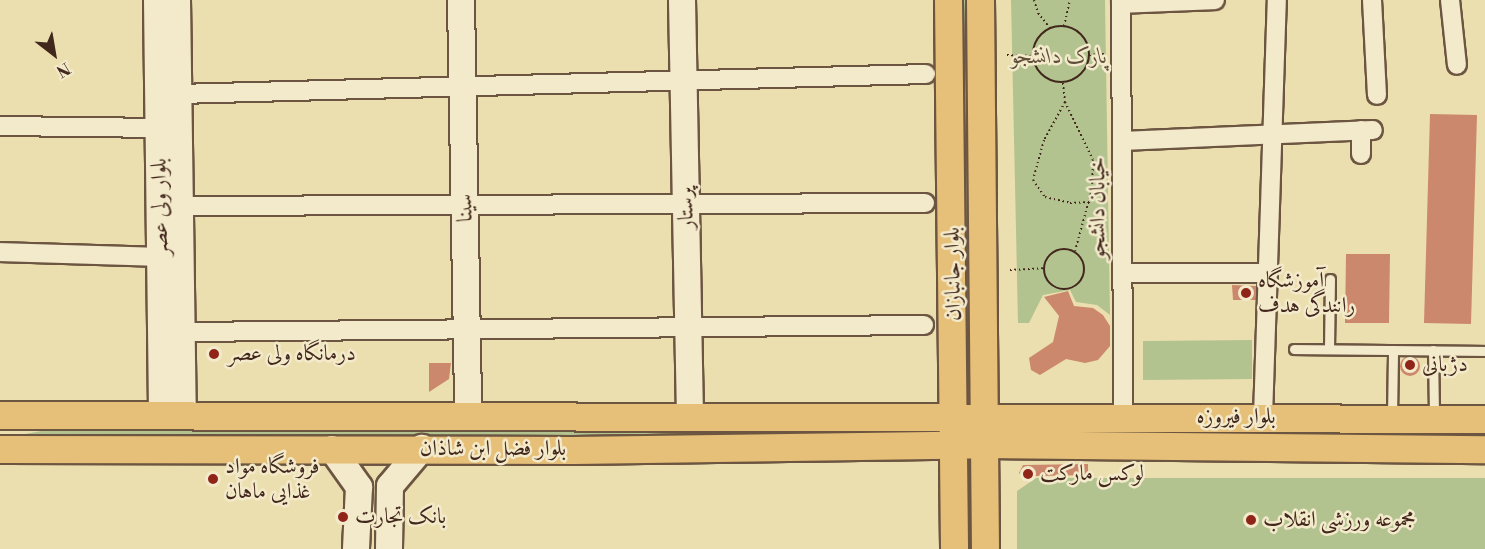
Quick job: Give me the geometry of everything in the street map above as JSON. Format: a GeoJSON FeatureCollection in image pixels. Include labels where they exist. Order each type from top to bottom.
{"type":"FeatureCollection","features":[{"type":"Feature","properties":{"kind":"main road","name":"بلوار ولی عصر"},"geometry":{"type":"LineString","coordinates":[[157,0],[160,256],[176,344]]}},
{"type":"Feature","properties":{"kind":"main road","name":"بلوار ولی عصر"},"geometry":{"type":"LineString","coordinates":[[172,414],[180,206],[177,0]]}},
{"type":"Feature","properties":{"kind":"main road","name":"سینا"},"geometry":{"type":"LineString","coordinates":[[461,0],[468,416]]}},
{"type":"Feature","properties":{"kind":"main road","name":"پرستار"},"geometry":{"type":"LineString","coordinates":[[682,0],[690,416]]}},
{"type":"Feature","properties":{"kind":"main road","name":"بلوار جانبازان"},"geometry":{"type":"LineString","coordinates":[[948,0],[955,417],[954,549]]}},
{"type":"Feature","properties":{"kind":"main road","name":"بلوار جانبازان"},"geometry":{"type":"LineString","coordinates":[[980,0],[986,431],[985,549]]}},
{"type":"Feature","properties":{"kind":"main road","name":"بلوار فضل ابن شاذان"},"geometry":{"type":"LineString","coordinates":[[4,415],[955,417],[986,431]]}},
{"type":"Feature","properties":{"kind":"main road"},"geometry":{"type":"LineString","coordinates":[[4,415],[4,448]]}},
{"type":"Feature","properties":{"kind":"main road","name":"بلوار فیروزه"},"geometry":{"type":"LineString","coordinates":[[986,431],[1123,416],[1485,419]]}},
{"type":"Feature","properties":{"kind":"main road"},"geometry":{"type":"LineString","coordinates":[[848,418],[848,447]]}},
{"type":"Feature","properties":{"kind":"main road","name":"بلوار فضل ابن شاذان"},"geometry":{"type":"LineString","coordinates":[[4,448],[848,447],[955,444],[986,431]]}},
{"type":"Feature","properties":{"kind":"main road","name":"بلوار فیروزه"},"geometry":{"type":"LineString","coordinates":[[986,431],[1485,449]]}},
{"type":"Feature","properties":{"kind":"main road"},"geometry":{"type":"LineString","coordinates":[[389,549],[390,486],[422,448]]}},
{"type":"Feature","properties":{"kind":"main road"},"geometry":{"type":"LineString","coordinates":[[332,449],[359,487],[356,549]]}},
{"type":"Feature","properties":{"kind":"street"},"geometry":{"type":"LineString","coordinates":[[1121,2],[1215,0]]}},
{"type":"Feature","properties":{"kind":"street"},"geometry":{"type":"LineString","coordinates":[[1263,417],[1277,0]]}},
{"type":"Feature","properties":{"kind":"street"},"geometry":{"type":"LineString","coordinates":[[1372,0],[1377,95]]}},
{"type":"Feature","properties":{"kind":"street"},"geometry":{"type":"LineString","coordinates":[[1450,0],[1457,65]]}},
{"type":"Feature","properties":{"kind":"street","name":"خیابان دانشجو"},"geometry":{"type":"LineString","coordinates":[[1121,2],[1123,416]]}},
{"type":"Feature","properties":{"kind":"street"},"geometry":{"type":"LineString","coordinates":[[178,94],[573,81],[926,74]]}},
{"type":"Feature","properties":{"kind":"street"},"geometry":{"type":"LineString","coordinates":[[0,126],[159,128]]}},
{"type":"Feature","properties":{"kind":"street"},"geometry":{"type":"LineString","coordinates":[[1122,141],[1367,130],[1361,154]]}},
{"type":"Feature","properties":{"kind":"street"},"geometry":{"type":"LineString","coordinates":[[180,206],[925,203]]}},
{"type":"Feature","properties":{"kind":"street"},"geometry":{"type":"LineString","coordinates":[[0,252],[160,256]]}},
{"type":"Feature","properties":{"kind":"street"},"geometry":{"type":"LineString","coordinates":[[1122,273],[1268,273]]}},
{"type":"Feature","properties":{"kind":"street"},"geometry":{"type":"LineString","coordinates":[[176,344],[324,330],[924,325]]}},
{"type":"Feature","properties":{"kind":"lane"},"geometry":{"type":"LineString","coordinates":[[1329,349],[1330,279]]}},
{"type":"Feature","properties":{"kind":"lane"},"geometry":{"type":"LineString","coordinates":[[1294,349],[1485,351]]}},
{"type":"Feature","properties":{"kind":"lane"},"geometry":{"type":"LineString","coordinates":[[1392,418],[1393,350]]}},
{"type":"Feature","properties":{"kind":"lane"},"geometry":{"type":"LineString","coordinates":[[1433,350],[1435,418]]}},
{"type":"Feature","properties":{"kind":"path"},"geometry":{"type":"LineString","coordinates":[[1034,0],[1038,13],[1050,28]]}},
{"type":"Feature","properties":{"kind":"path"},"geometry":{"type":"LineString","coordinates":[[1064,27],[1070,0]]}},
{"type":"Feature","properties":{"kind":"path"},"geometry":{"type":"LineString","coordinates":[[1064,27],[1079,32],[1089,54],[1081,75],[1063,83],[1039,73],[1033,56],[1038,38],[1050,28],[1064,27]]}},
{"type":"Feature","properties":{"kind":"path"},"geometry":{"type":"LineString","coordinates":[[1089,54],[1108,54]]}},
{"type":"Feature","properties":{"kind":"path"},"geometry":{"type":"LineString","coordinates":[[1007,55],[1033,56]]}},
{"type":"Feature","properties":{"kind":"path"},"geometry":{"type":"LineString","coordinates":[[1063,83],[1065,102],[1093,160],[1090,202],[1075,251]]}},
{"type":"Feature","properties":{"kind":"path"},"geometry":{"type":"LineString","coordinates":[[1065,102],[1044,140],[1033,180],[1046,197],[1090,202]]}},
{"type":"Feature","properties":{"kind":"path"},"geometry":{"type":"LineString","coordinates":[[1066,248],[1075,251],[1082,259],[1084,272],[1072,287],[1053,286],[1043,268],[1053,251],[1066,248]]}},
{"type":"Feature","properties":{"kind":"path"},"geometry":{"type":"LineString","coordinates":[[1010,270],[1043,268]]}},
{"type":"Feature","properties":{"kind":"green space"},"geometry":{"type":"Polygon","coordinates":[[[962,0],[971,0],[976,382],[966,382],[962,0]]]}},
{"type":"Feature","properties":{"kind":"green space","name":"پارک دانشجو"},"geometry":{"type":"Polygon","coordinates":[[[1011,0],[1105,0],[1110,315],[1097,305],[1076,302],[1070,290],[1043,295],[1029,323],[1018,323],[1011,0]]]}},
{"type":"Feature","properties":{"kind":"green space"},"geometry":{"type":"Polygon","coordinates":[[[1252,340],[1252,379],[1143,380],[1143,341],[1252,340]]]}},
{"type":"Feature","properties":{"kind":"green space"},"geometry":{"type":"Polygon","coordinates":[[[69,426],[799,430],[800,433],[448,437],[25,434],[69,426]]]}},
{"type":"Feature","properties":{"kind":"green space"},"geometry":{"type":"Polygon","coordinates":[[[1015,427],[1485,429],[1485,437],[1015,436],[1015,427]]]}},
{"type":"Feature","properties":{"kind":"green space","name":"مجموعه ورزشی انقلاب"},"geometry":{"type":"Polygon","coordinates":[[[1036,478],[1485,478],[1485,549],[1017,549],[1017,491],[1036,478]]]}},
{"type":"Feature","properties":{"kind":"building"},"geometry":{"type":"Polygon","coordinates":[[[1430,114],[1477,115],[1471,324],[1424,323],[1430,114]]]}},
{"type":"Feature","properties":{"kind":"building"},"geometry":{"type":"Polygon","coordinates":[[[1346,254],[1390,254],[1389,323],[1345,323],[1346,254]]]}},
{"type":"Feature","properties":{"kind":"building","name":"آموزشگاه رانندگی هدف"},"geometry":{"type":"Polygon","coordinates":[[[1232,285],[1256,286],[1256,300],[1233,300],[1232,285]]]}},
{"type":"Feature","properties":{"kind":"building"},"geometry":{"type":"Polygon","coordinates":[[[1068,291],[1074,306],[1093,308],[1103,315],[1110,326],[1110,346],[1098,360],[1085,363],[1066,359],[1040,375],[1031,370],[1029,358],[1053,342],[1059,316],[1044,297],[1068,291]]]}},
{"type":"Feature","properties":{"kind":"building","name":"دژبانی"},"geometry":{"type":"Polygon","coordinates":[[[1406,356],[1414,356],[1420,362],[1420,370],[1414,376],[1406,376],[1400,370],[1400,362],[1406,356]]]}},
{"type":"Feature","properties":{"kind":"building"},"geometry":{"type":"Polygon","coordinates":[[[429,363],[451,363],[449,379],[429,392],[429,363]]]}},
{"type":"Feature","properties":{"kind":"building"},"geometry":{"type":"Polygon","coordinates":[[[1088,464],[1088,475],[1036,476],[1026,482],[1019,473],[1023,465],[1088,464]]]}},
{"type":"Feature","properties":{"kind":"place","name":"آموزشگاه رانندگی هدف"},"geometry":{"type":"Point","coordinates":[1246,293]}},
{"type":"Feature","properties":{"kind":"place","name":"درمانگاه ولی عصر"},"geometry":{"type":"Point","coordinates":[214,354]}},
{"type":"Feature","properties":{"kind":"place","name":"دژبانی"},"geometry":{"type":"Point","coordinates":[1410,365]}},
{"type":"Feature","properties":{"kind":"place","name":"لوکس مارکت"},"geometry":{"type":"Point","coordinates":[1028,474]}},
{"type":"Feature","properties":{"kind":"place","name":"فروشگاه مواد غذایی ماهان"},"geometry":{"type":"Point","coordinates":[213,479]}},
{"type":"Feature","properties":{"kind":"place","name":"بانک تجارت"},"geometry":{"type":"Point","coordinates":[343,517]}},
{"type":"Feature","properties":{"kind":"place","name":"مجموعه ورزشی انقلاب"},"geometry":{"type":"Point","coordinates":[1251,520]}}]}
